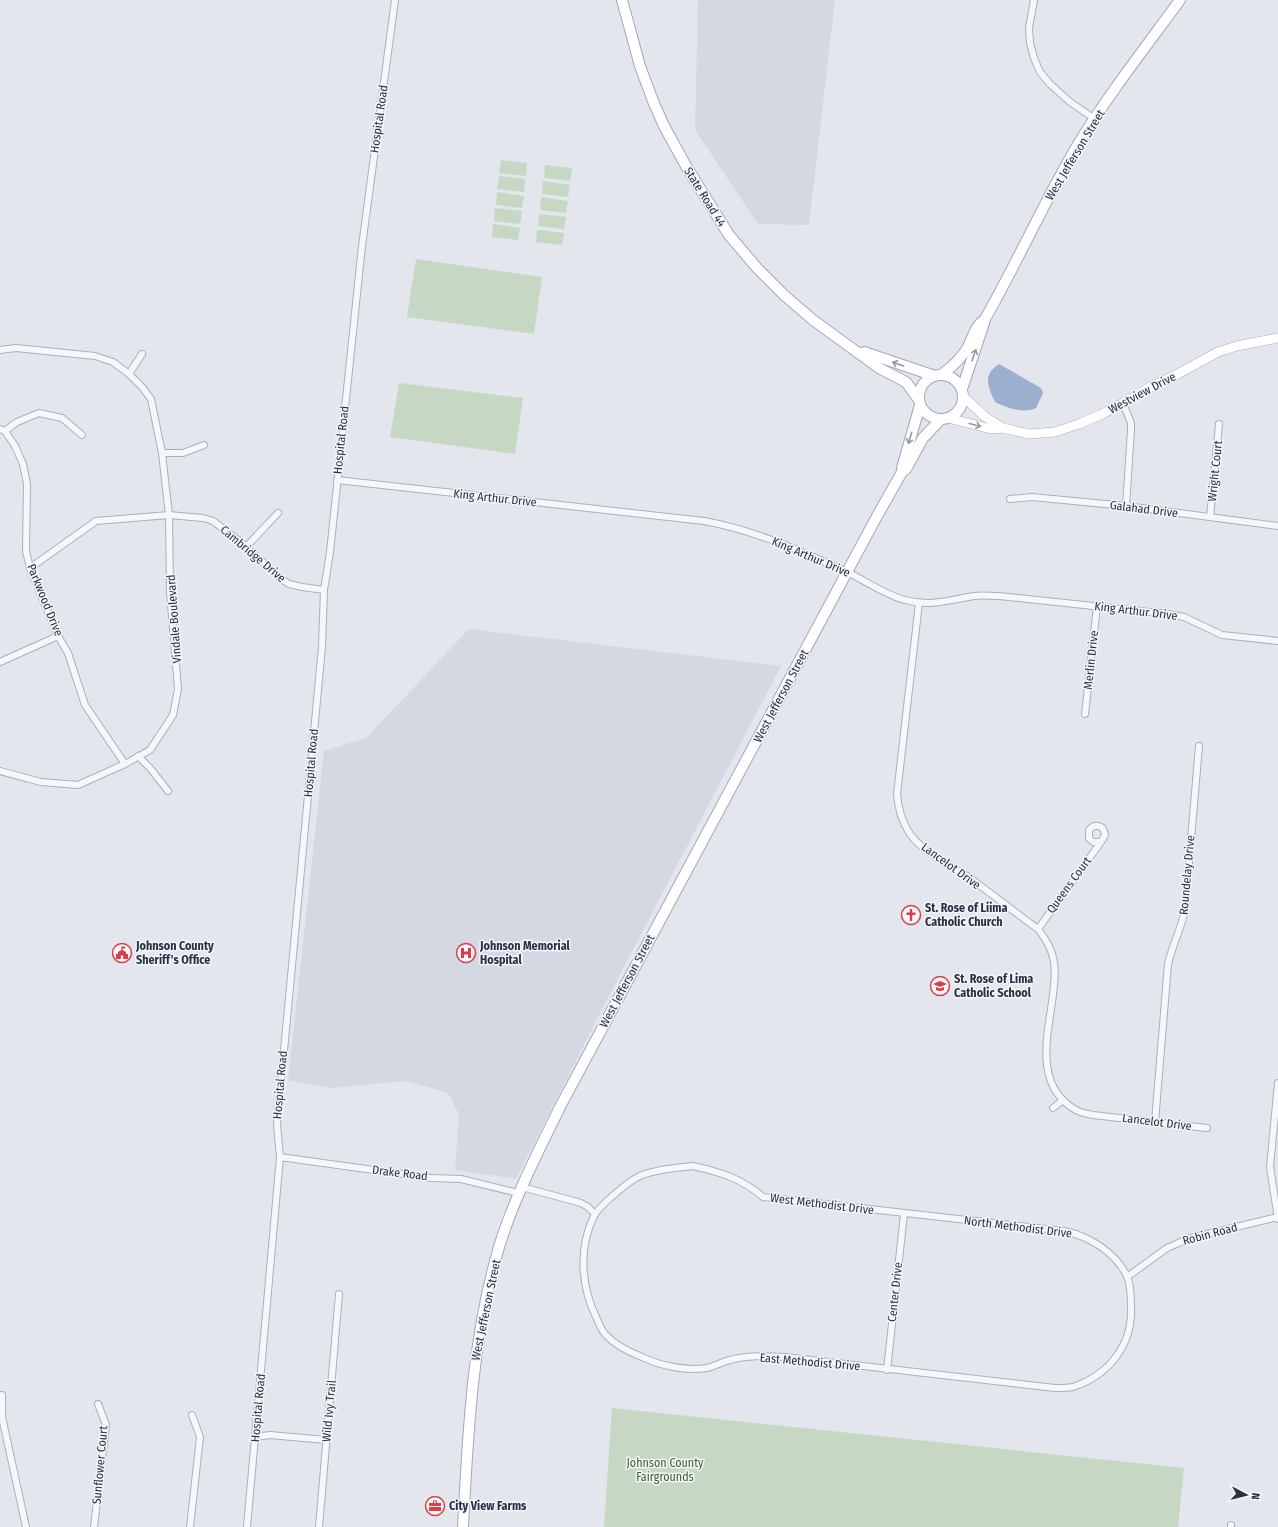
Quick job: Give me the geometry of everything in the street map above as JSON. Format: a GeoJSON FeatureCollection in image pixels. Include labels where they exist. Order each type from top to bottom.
{"type":"FeatureCollection","features":[{"type":"Feature","properties":{"kind":"main road","name":"State Road 44"},"geometry":{"type":"LineString","coordinates":[[622,0],[640,66],[664,126],[686,166],[729,235],[757,268],[784,295],[813,320],[879,368],[906,382],[920,402]]}},
{"type":"Feature","properties":{"kind":"main road","name":"West Jefferson Street"},"geometry":{"type":"LineString","coordinates":[[963,393],[985,320],[1032,232],[1054,186],[1078,145],[1131,66],[1180,0]]}},
{"type":"Feature","properties":{"kind":"main road","name":"West Jefferson Street"},"geometry":{"type":"LineString","coordinates":[[938,376],[951,368],[961,358],[979,324],[985,320]]}},
{"type":"Feature","properties":{"kind":"main road","name":"State Road 44"},"geometry":{"type":"LineString","coordinates":[[854,349],[938,376]]}},
{"type":"Feature","properties":{"kind":"main road"},"geometry":{"type":"LineString","coordinates":[[938,376],[954,379],[963,393],[962,403],[959,410],[954,415],[944,419],[933,418],[927,414],[920,402],[921,389],[924,383],[938,376]]}},
{"type":"Feature","properties":{"kind":"main road","name":"West Jefferson Street"},"geometry":{"type":"LineString","coordinates":[[463,1527],[470,1409],[476,1353],[488,1288],[500,1247],[520,1190],[561,1105],[902,472],[920,402]]}},
{"type":"Feature","properties":{"kind":"main road","name":"West Jefferson Street"},"geometry":{"type":"LineString","coordinates":[[902,472],[906,469],[923,438],[944,419]]}},
{"type":"Feature","properties":{"kind":"street","name":"Hospital Road"},"geometry":{"type":"LineString","coordinates":[[246,1527],[280,1156],[276,1126],[322,647],[324,590],[330,552],[362,246],[395,0]]}},
{"type":"Feature","properties":{"kind":"street"},"geometry":{"type":"LineString","coordinates":[[1034,0],[1029,28],[1030,43],[1040,72],[1050,84],[1070,102],[1095,120]]}},
{"type":"Feature","properties":{"kind":"street","name":"Westview Drive"},"geometry":{"type":"LineString","coordinates":[[944,419],[991,429],[1003,428],[1030,434],[1055,432],[1079,424],[1124,404],[1154,385],[1218,352],[1237,346],[1278,338]]}},
{"type":"Feature","properties":{"kind":"street","name":"Vindale Boulevard"},"geometry":{"type":"LineString","coordinates":[[0,350],[16,348],[95,356],[113,362],[129,374],[151,398],[162,453],[169,515],[170,592],[178,689],[173,715],[150,750],[125,764],[78,785],[41,782],[0,771]]}},
{"type":"Feature","properties":{"kind":"street"},"geometry":{"type":"LineString","coordinates":[[129,374],[142,354]]}},
{"type":"Feature","properties":{"kind":"street","name":"Westview Drive"},"geometry":{"type":"LineString","coordinates":[[963,393],[984,416],[1003,428]]}},
{"type":"Feature","properties":{"kind":"street"},"geometry":{"type":"LineString","coordinates":[[1124,404],[1129,416],[1131,430],[1126,506]]}},
{"type":"Feature","properties":{"kind":"street"},"geometry":{"type":"LineString","coordinates":[[3,430],[17,422],[39,413],[62,418],[82,435]]}},
{"type":"Feature","properties":{"kind":"street","name":"Wright Court"},"geometry":{"type":"LineString","coordinates":[[1210,517],[1219,424]]}},
{"type":"Feature","properties":{"kind":"street","name":"Parkwood Drive"},"geometry":{"type":"LineString","coordinates":[[3,430],[15,446],[23,464],[28,484],[26,551],[30,568],[58,636],[68,653],[85,705],[125,764]]}},
{"type":"Feature","properties":{"kind":"street"},"geometry":{"type":"LineString","coordinates":[[162,453],[183,452],[204,445]]}},
{"type":"Feature","properties":{"kind":"street","name":"King Arthur Drive"},"geometry":{"type":"LineString","coordinates":[[337,480],[704,521],[732,526],[759,535],[847,572],[889,594],[904,600],[919,603],[942,603],[975,596],[999,596],[1097,606],[1184,617],[1222,635],[1278,641]]}},
{"type":"Feature","properties":{"kind":"street","name":"Galahad Drive"},"geometry":{"type":"LineString","coordinates":[[1010,499],[1032,497],[1126,506],[1278,526]]}},
{"type":"Feature","properties":{"kind":"street"},"geometry":{"type":"LineString","coordinates":[[246,547],[278,513]]}},
{"type":"Feature","properties":{"kind":"street","name":"Cambridge Drive"},"geometry":{"type":"LineString","coordinates":[[30,568],[96,521],[169,515],[203,518],[212,521],[246,547],[281,579],[289,584],[324,590]]}},
{"type":"Feature","properties":{"kind":"street","name":"Lancelot Drive"},"geometry":{"type":"LineString","coordinates":[[919,603],[898,781],[898,807],[902,819],[910,834],[925,849],[968,877],[1038,929],[1051,949],[1056,973],[1045,1053],[1046,1068],[1052,1084],[1063,1100],[1077,1111],[1093,1115],[1207,1128]]}},
{"type":"Feature","properties":{"kind":"street","name":"Merlin Drive"},"geometry":{"type":"LineString","coordinates":[[1085,714],[1097,606]]}},
{"type":"Feature","properties":{"kind":"street"},"geometry":{"type":"LineString","coordinates":[[0,662],[58,636]]}},
{"type":"Feature","properties":{"kind":"street","name":"Roundelay Drive"},"geometry":{"type":"LineString","coordinates":[[1155,1122],[1168,964],[1183,921],[1185,909],[1198,746]]}},
{"type":"Feature","properties":{"kind":"street"},"geometry":{"type":"LineString","coordinates":[[138,756],[150,768],[168,791]]}},
{"type":"Feature","properties":{"kind":"street","name":"Queens Court"},"geometry":{"type":"LineString","coordinates":[[1038,929],[1101,842]]}},
{"type":"Feature","properties":{"kind":"street"},"geometry":{"type":"LineString","coordinates":[[1278,1083],[1270,1167],[1278,1217]]}},
{"type":"Feature","properties":{"kind":"street"},"geometry":{"type":"LineString","coordinates":[[1053,1108],[1063,1100]]}},
{"type":"Feature","properties":{"kind":"street","name":"Drake Road"},"geometry":{"type":"LineString","coordinates":[[280,1156],[431,1178],[461,1179],[581,1203],[595,1214]]}},
{"type":"Feature","properties":{"kind":"street","name":"West Methodist Drive"},"geometry":{"type":"LineString","coordinates":[[595,1214],[624,1186],[642,1175],[693,1166],[719,1172],[738,1179],[763,1197],[904,1214]]}},
{"type":"Feature","properties":{"kind":"street","name":"East Methodist Drive"},"geometry":{"type":"LineString","coordinates":[[595,1214],[590,1227],[584,1253],[584,1282],[593,1311],[605,1334],[625,1350],[642,1358],[679,1368],[707,1368],[731,1360],[775,1356],[887,1370]]}},
{"type":"Feature","properties":{"kind":"street","name":"North Methodist Drive"},"geometry":{"type":"LineString","coordinates":[[887,1370],[1055,1388],[1072,1387],[1100,1373],[1112,1362],[1123,1348],[1129,1332],[1132,1316],[1131,1295],[1127,1277],[1110,1255],[1099,1246],[1076,1234],[1064,1231],[904,1214]]}},
{"type":"Feature","properties":{"kind":"street","name":"Center Drive"},"geometry":{"type":"LineString","coordinates":[[887,1370],[904,1214]]}},
{"type":"Feature","properties":{"kind":"street","name":"Robin Road"},"geometry":{"type":"LineString","coordinates":[[1127,1277],[1167,1248],[1190,1238],[1278,1217]]}},
{"type":"Feature","properties":{"kind":"street","name":"Wild Ivy Trail"},"geometry":{"type":"LineString","coordinates":[[319,1527],[339,1294]]}},
{"type":"Feature","properties":{"kind":"street"},"geometry":{"type":"LineString","coordinates":[[2,1395],[2,1417],[26,1527]]}},
{"type":"Feature","properties":{"kind":"street","name":"Sunflower Court"},"geometry":{"type":"LineString","coordinates":[[94,1527],[106,1425],[98,1404]]}},
{"type":"Feature","properties":{"kind":"street"},"geometry":{"type":"LineString","coordinates":[[190,1527],[200,1437],[192,1415]]}},
{"type":"Feature","properties":{"kind":"street"},"geometry":{"type":"LineString","coordinates":[[255,1437],[270,1435],[326,1440]]}},
{"type":"Feature","properties":{"kind":"shaded area"},"geometry":{"type":"Polygon","coordinates":[[[698,0],[835,0],[809,225],[758,224],[695,130],[698,0]]]}},
{"type":"Feature","properties":{"kind":"shaded area","name":"Johnson Memorial Hospital"},"geometry":{"type":"Polygon","coordinates":[[[469,629],[781,666],[599,1015],[516,1179],[455,1170],[459,1114],[448,1093],[407,1081],[330,1088],[288,1080],[324,751],[366,738],[469,629]]]}},
{"type":"Feature","properties":{"kind":"green space"},"geometry":{"type":"Polygon","coordinates":[[[501,160],[527,163],[526,176],[499,173],[501,160]]]}},
{"type":"Feature","properties":{"kind":"green space"},"geometry":{"type":"Polygon","coordinates":[[[545,165],[572,168],[570,181],[544,178],[545,165]]]}},
{"type":"Feature","properties":{"kind":"green space"},"geometry":{"type":"Polygon","coordinates":[[[499,176],[525,179],[524,192],[497,189],[499,176]]]}},
{"type":"Feature","properties":{"kind":"green space"},"geometry":{"type":"Polygon","coordinates":[[[543,181],[570,185],[568,197],[542,194],[543,181]]]}},
{"type":"Feature","properties":{"kind":"green space"},"geometry":{"type":"Polygon","coordinates":[[[497,192],[524,196],[522,208],[496,205],[497,192]]]}},
{"type":"Feature","properties":{"kind":"green space"},"geometry":{"type":"Polygon","coordinates":[[[541,197],[568,201],[566,213],[540,210],[541,197]]]}},
{"type":"Feature","properties":{"kind":"green space"},"geometry":{"type":"Polygon","coordinates":[[[495,208],[522,211],[520,224],[494,221],[495,208]]]}},
{"type":"Feature","properties":{"kind":"green space"},"geometry":{"type":"Polygon","coordinates":[[[539,214],[566,217],[564,229],[538,226],[539,214]]]}},
{"type":"Feature","properties":{"kind":"green space"},"geometry":{"type":"Polygon","coordinates":[[[493,224],[520,228],[518,240],[492,237],[493,224]]]}},
{"type":"Feature","properties":{"kind":"green space"},"geometry":{"type":"Polygon","coordinates":[[[537,230],[564,233],[562,245],[536,242],[537,230]]]}},
{"type":"Feature","properties":{"kind":"green space"},"geometry":{"type":"Polygon","coordinates":[[[416,259],[542,277],[534,334],[407,317],[416,259]]]}},
{"type":"Feature","properties":{"kind":"green space"},"geometry":{"type":"Polygon","coordinates":[[[399,383],[523,398],[515,454],[390,437],[399,383]]]}},
{"type":"Feature","properties":{"kind":"green space","name":"Johnson County Fairgrounds"},"geometry":{"type":"Polygon","coordinates":[[[612,1408],[1184,1468],[1178,1527],[604,1527],[612,1408]]]}},
{"type":"Feature","properties":{"kind":"water"},"geometry":{"type":"Polygon","coordinates":[[[999,364],[1041,388],[1043,393],[1036,408],[1031,410],[1021,410],[1010,408],[995,402],[990,391],[988,377],[990,372],[999,364]]]}},
{"type":"Feature","properties":{"kind":"place","name":"St. Rose of Liima Catholic Church"},"geometry":{"type":"Point","coordinates":[911,915]}},
{"type":"Feature","properties":{"kind":"place","name":"Johnson County Sheriff's Office"},"geometry":{"type":"Point","coordinates":[122,953]}},
{"type":"Feature","properties":{"kind":"place","name":"Johnson Memorial Hospital"},"geometry":{"type":"Point","coordinates":[466,953]}},
{"type":"Feature","properties":{"kind":"place","name":"St. Rose of Lima Catholic School"},"geometry":{"type":"Point","coordinates":[940,986]}},
{"type":"Feature","properties":{"kind":"place","name":"City View Farms"},"geometry":{"type":"Point","coordinates":[435,1506]}}]}
